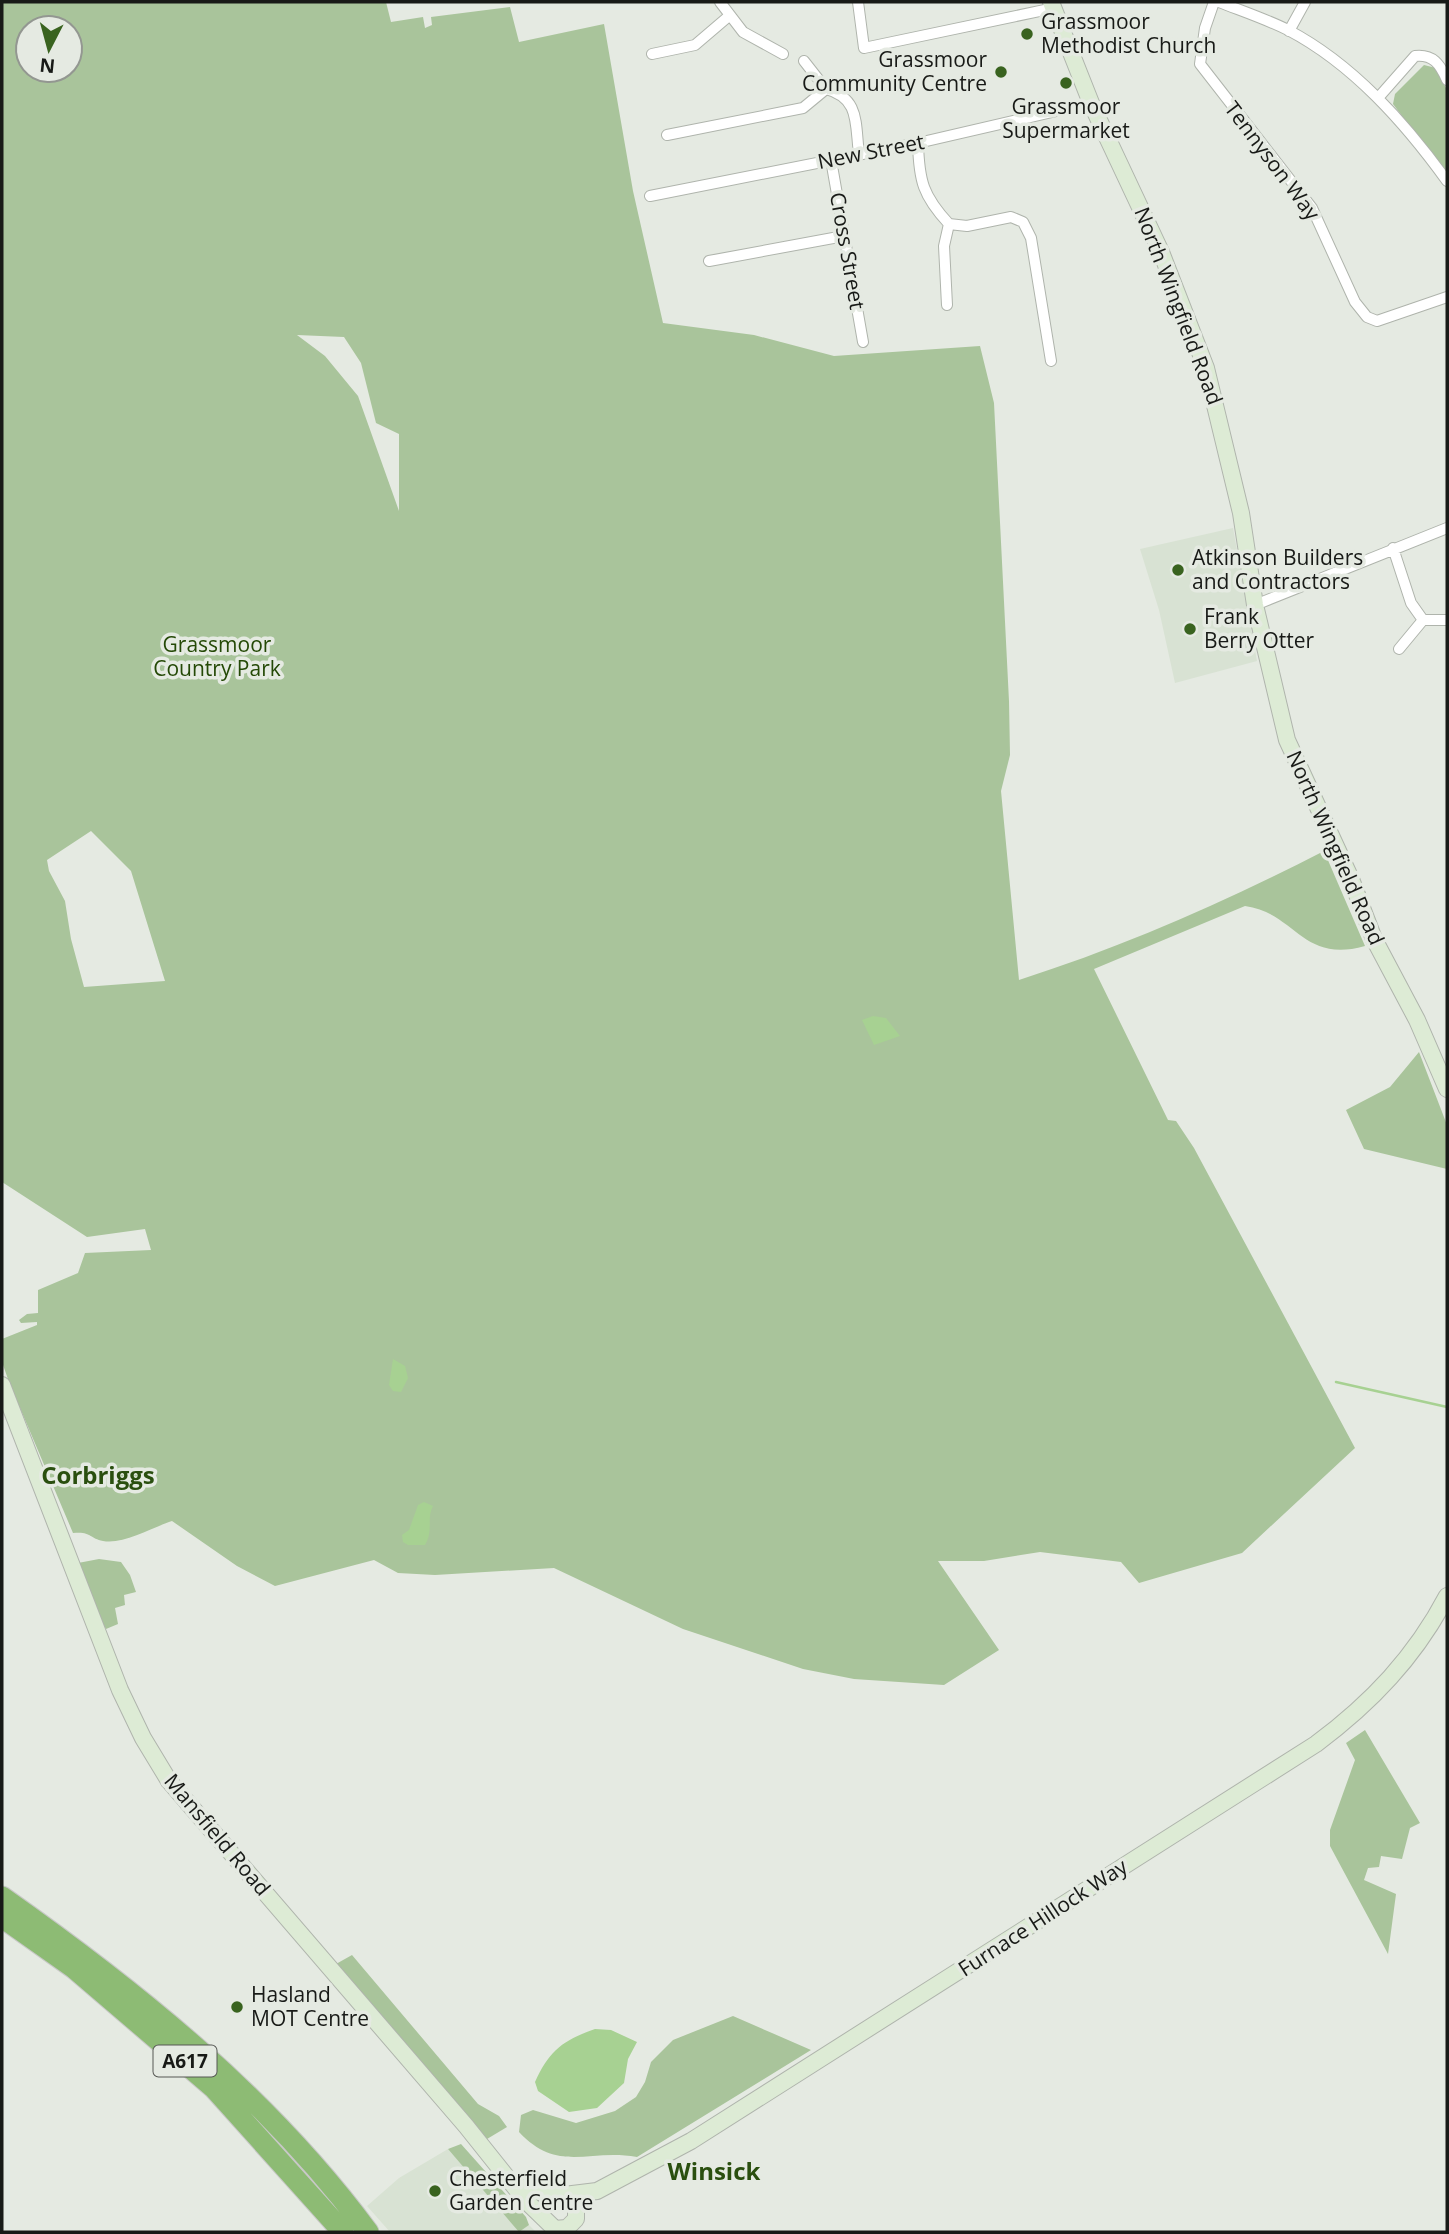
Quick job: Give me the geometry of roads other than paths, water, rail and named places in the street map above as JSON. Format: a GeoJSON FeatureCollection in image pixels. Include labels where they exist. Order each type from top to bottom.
{"type":"FeatureCollection","features":[{"type":"Feature","properties":{"kind":"highway","name":"A617"},"geometry":{"type":"LineString","coordinates":[[2,1897],[83,1954],[199,2048],[337,2190],[368,2232]]}},
{"type":"Feature","properties":{"kind":"highway","name":"A617"},"geometry":{"type":"LineString","coordinates":[[2,1917],[74,1968],[214,2088],[343,2232]]}},
{"type":"Feature","properties":{"kind":"main road","name":"North Wingfield Road"},"geometry":{"type":"LineString","coordinates":[[1053,5],[1091,103],[1161,251],[1206,368],[1241,513],[1255,605],[1287,740],[1351,879],[1374,939],[1417,1020],[1447,1090]]}},
{"type":"Feature","properties":{"kind":"main road","name":"Mansfield Road"},"geometry":{"type":"LineString","coordinates":[[2,1385],[120,1690],[143,1738],[169,1781],[552,2226]]}},
{"type":"Feature","properties":{"kind":"main road","name":"Furnace Hillock Way"},"geometry":{"type":"LineString","coordinates":[[561,2197],[597,2190],[702,2134],[1316,1744],[1358,1711],[1391,1678],[1430,1628],[1447,1597]]}},
{"type":"Feature","properties":{"kind":"main road"},"geometry":{"type":"LineString","coordinates":[[515,2186],[561,2197],[576,2206],[577,2221],[567,2228],[552,2226],[545,2205],[561,2197]]}},
{"type":"Feature","properties":{"kind":"main road","name":"Furnace Hillock Way"},"geometry":{"type":"LineString","coordinates":[[577,2221],[597,2190]]}},
{"type":"Feature","properties":{"kind":"street"},"geometry":{"type":"LineString","coordinates":[[720,2],[743,32],[783,54]]}},
{"type":"Feature","properties":{"kind":"street"},"geometry":{"type":"LineString","coordinates":[[858,2],[864,48],[1053,5]]}},
{"type":"Feature","properties":{"kind":"street"},"geometry":{"type":"LineString","coordinates":[[1216,2],[1289,31],[1314,46],[1378,98],[1447,181]]}},
{"type":"Feature","properties":{"kind":"street","name":"Tennyson Way"},"geometry":{"type":"LineString","coordinates":[[1216,2],[1205,27],[1200,64],[1312,208],[1355,302],[1367,317],[1377,321],[1447,297]]}},
{"type":"Feature","properties":{"kind":"street"},"geometry":{"type":"LineString","coordinates":[[1289,31],[1305,2]]}},
{"type":"Feature","properties":{"kind":"street"},"geometry":{"type":"LineString","coordinates":[[652,54],[695,45],[729,16]]}},
{"type":"Feature","properties":{"kind":"street"},"geometry":{"type":"LineString","coordinates":[[1378,98],[1415,56],[1425,55],[1440,64],[1447,80]]}},
{"type":"Feature","properties":{"kind":"street"},"geometry":{"type":"LineString","coordinates":[[804,61],[826,89],[842,93],[852,103],[859,154]]}},
{"type":"Feature","properties":{"kind":"street"},"geometry":{"type":"LineString","coordinates":[[667,135],[803,108],[826,89]]}},
{"type":"Feature","properties":{"kind":"street","name":"New Street"},"geometry":{"type":"LineString","coordinates":[[650,196],[918,143],[1091,103]]}},
{"type":"Feature","properties":{"kind":"street"},"geometry":{"type":"LineString","coordinates":[[918,143],[919,176],[929,202],[948,224],[967,226],[1011,217],[1023,222],[1031,238],[1051,360]]}},
{"type":"Feature","properties":{"kind":"street","name":"Cross Street"},"geometry":{"type":"LineString","coordinates":[[831,160],[863,342]]}},
{"type":"Feature","properties":{"kind":"street"},"geometry":{"type":"LineString","coordinates":[[947,304],[944,246],[948,224]]}},
{"type":"Feature","properties":{"kind":"street"},"geometry":{"type":"LineString","coordinates":[[709,261],[844,236]]}},
{"type":"Feature","properties":{"kind":"street"},"geometry":{"type":"LineString","coordinates":[[1255,605],[1447,528]]}},
{"type":"Feature","properties":{"kind":"street"},"geometry":{"type":"LineString","coordinates":[[1393,548],[1411,603],[1423,620]]}},
{"type":"Feature","properties":{"kind":"street"},"geometry":{"type":"LineString","coordinates":[[1423,620],[1447,620]]}},
{"type":"Feature","properties":{"kind":"street"},"geometry":{"type":"LineString","coordinates":[[1399,649],[1423,620]]}},
{"type":"Feature","properties":{"kind":"waterway"},"geometry":{"type":"LineString","coordinates":[[1336,1382],[1447,1407]]}},
{"type":"Feature","properties":{"kind":"place","name":"Grassmoor Methodist Church"},"geometry":{"type":"Point","coordinates":[1027,34]}},
{"type":"Feature","properties":{"kind":"place","name":"Grassmoor Community Centre"},"geometry":{"type":"Point","coordinates":[1001,72]}},
{"type":"Feature","properties":{"kind":"place","name":"Grassmoor Supermarket"},"geometry":{"type":"Point","coordinates":[1066,83]}},
{"type":"Feature","properties":{"kind":"place","name":"Atkinson Builders and Contractors"},"geometry":{"type":"Point","coordinates":[1178,570]}},
{"type":"Feature","properties":{"kind":"place","name":"Frank Berry Otter"},"geometry":{"type":"Point","coordinates":[1190,629]}},
{"type":"Feature","properties":{"kind":"place","name":"Hasland MOT Centre"},"geometry":{"type":"Point","coordinates":[237,2007]}},
{"type":"Feature","properties":{"kind":"place","name":"Chesterfield Garden Centre"},"geometry":{"type":"Point","coordinates":[435,2191]}},
{"type":"Feature","properties":{"kind":"district","name":"Corbriggs"},"geometry":{"type":"Point","coordinates":[98,1476]}},
{"type":"Feature","properties":{"kind":"district","name":"Winsick"},"geometry":{"type":"Point","coordinates":[714,2172]}},
{"type":"Feature","properties":{"kind":"park label","name":"Grassmoor Country Park"},"geometry":{"type":"Point","coordinates":[217,657]}}]}
